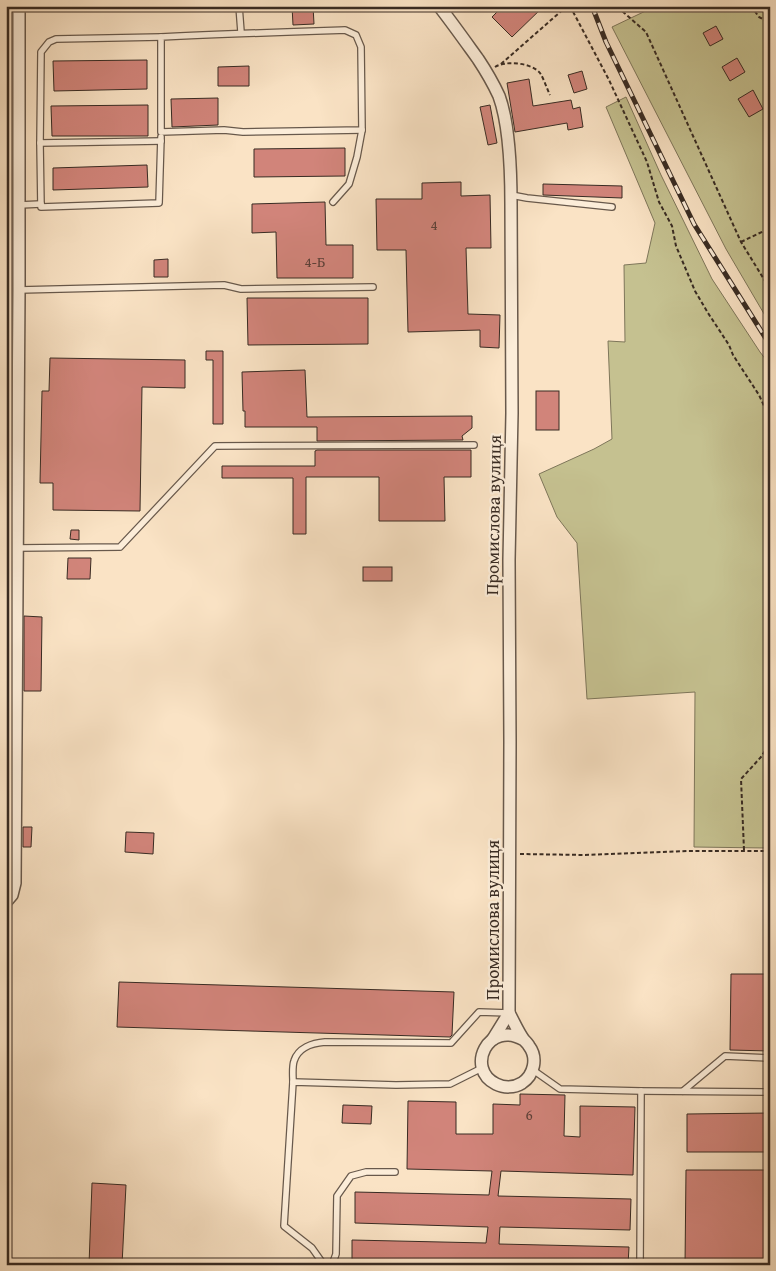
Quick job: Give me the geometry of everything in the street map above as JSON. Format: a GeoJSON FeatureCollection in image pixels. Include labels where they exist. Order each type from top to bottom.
{"type":"FeatureCollection","features":[{"type":"Feature","properties":{"kind":"street"},"geometry":{"type":"LineString","coordinates":[[6,902],[12,895],[15,883],[19,6]]}},
{"type":"Feature","properties":{"kind":"street","name":"Промислова вулиця"},"geometry":{"type":"LineString","coordinates":[[439,6],[463,37],[487,72],[494,86],[503,112],[509,155],[511,195],[512,413],[509,560],[509,1013],[493,1039]]}},
{"type":"Feature","properties":{"kind":"street"},"geometry":{"type":"LineString","coordinates":[[509,1013],[524,1040]]}},
{"type":"Feature","properties":{"kind":"street"},"geometry":{"type":"LineString","coordinates":[[509,1034],[524,1040],[530,1046],[534,1062],[533,1070],[528,1077],[522,1083],[515,1086],[498,1086],[491,1082],[482,1068],[481,1060],[487,1044],[500,1035],[509,1034]]}},
{"type":"Feature","properties":{"kind":"lane"},"geometry":{"type":"LineString","coordinates":[[239,6],[241,32]]}},
{"type":"Feature","properties":{"kind":"lane"},"geometry":{"type":"LineString","coordinates":[[161,38],[159,203],[41,207],[41,52],[49,42],[56,39],[161,38],[241,32],[345,30],[356,35],[361,47],[362,130],[350,184],[334,202]]}},
{"type":"Feature","properties":{"kind":"lane"},"geometry":{"type":"LineString","coordinates":[[161,132],[362,130]]}},
{"type":"Feature","properties":{"kind":"lane"},"geometry":{"type":"LineString","coordinates":[[40,143],[160,141]]}},
{"type":"Feature","properties":{"kind":"lane"},"geometry":{"type":"LineString","coordinates":[[511,195],[612,207]]}},
{"type":"Feature","properties":{"kind":"lane"},"geometry":{"type":"LineString","coordinates":[[19,205],[41,204]]}},
{"type":"Feature","properties":{"kind":"lane"},"geometry":{"type":"LineString","coordinates":[[18,290],[224,285],[241,289],[373,287]]}},
{"type":"Feature","properties":{"kind":"lane"},"geometry":{"type":"LineString","coordinates":[[17,548],[120,548],[214,446],[474,445]]}},
{"type":"Feature","properties":{"kind":"lane"},"geometry":{"type":"LineString","coordinates":[[324,1265],[312,1248],[284,1226],[294,1061],[300,1050],[314,1043],[325,1042],[451,1043],[479,1012],[509,1013]]}},
{"type":"Feature","properties":{"kind":"lane"},"geometry":{"type":"LineString","coordinates":[[683,1091],[724,1056],[770,1058]]}},
{"type":"Feature","properties":{"kind":"lane"},"geometry":{"type":"LineString","coordinates":[[293,1082],[396,1085],[450,1084],[482,1068]]}},
{"type":"Feature","properties":{"kind":"lane"},"geometry":{"type":"LineString","coordinates":[[533,1070],[560,1089],[770,1092]]}},
{"type":"Feature","properties":{"kind":"lane"},"geometry":{"type":"LineString","coordinates":[[640,1265],[641,1091]]}},
{"type":"Feature","properties":{"kind":"lane"},"geometry":{"type":"LineString","coordinates":[[332,1265],[336,1254],[338,1196],[351,1176],[366,1172],[395,1172]]}},
{"type":"Feature","properties":{"kind":"path"},"geometry":{"type":"LineString","coordinates":[[487,72],[501,64],[568,6],[609,80],[647,162],[659,202],[672,226],[676,246],[695,291],[729,345],[738,364],[759,395],[770,419]]}},
{"type":"Feature","properties":{"kind":"path"},"geometry":{"type":"LineString","coordinates":[[619,6],[622,11],[646,32],[741,242],[770,289]]}},
{"type":"Feature","properties":{"kind":"path"},"geometry":{"type":"LineString","coordinates":[[751,6],[759,17],[770,23]]}},
{"type":"Feature","properties":{"kind":"path"},"geometry":{"type":"LineString","coordinates":[[501,64],[516,63],[540,72],[550,95]]}},
{"type":"Feature","properties":{"kind":"path"},"geometry":{"type":"LineString","coordinates":[[741,242],[770,228]]}},
{"type":"Feature","properties":{"kind":"path"},"geometry":{"type":"LineString","coordinates":[[744,851],[741,779],[762,757],[770,743]]}},
{"type":"Feature","properties":{"kind":"path"},"geometry":{"type":"LineString","coordinates":[[510,854],[585,855],[770,851]]}},
{"type":"Feature","properties":{"kind":"shaded area"},"geometry":{"type":"Polygon","coordinates":[[[656,6],[770,6],[770,324],[726,249],[612,27],[656,6]]]}},
{"type":"Feature","properties":{"kind":"shaded area"},"geometry":{"type":"Polygon","coordinates":[[[626,97],[661,175],[712,279],[770,365],[770,794],[766,848],[694,847],[695,692],[587,699],[577,543],[557,517],[539,474],[612,439],[608,341],[625,342],[624,265],[646,263],[655,223],[606,107],[626,97]]]}},
{"type":"Feature","properties":{"kind":"building"},"geometry":{"type":"Polygon","coordinates":[[[292,6],[313,6],[314,24],[293,25],[292,6]]]}},
{"type":"Feature","properties":{"kind":"building"},"geometry":{"type":"Polygon","coordinates":[[[503,6],[544,6],[512,37],[492,17],[503,6]]]}},
{"type":"Feature","properties":{"kind":"building"},"geometry":{"type":"Polygon","coordinates":[[[716,26],[723,39],[710,46],[703,33],[716,26]]]}},
{"type":"Feature","properties":{"kind":"building"},"geometry":{"type":"Polygon","coordinates":[[[737,58],[745,72],[730,81],[722,67],[737,58]]]}},
{"type":"Feature","properties":{"kind":"building"},"geometry":{"type":"Polygon","coordinates":[[[147,60],[147,89],[54,91],[53,61],[147,60]]]}},
{"type":"Feature","properties":{"kind":"building"},"geometry":{"type":"Polygon","coordinates":[[[249,66],[249,86],[218,86],[218,67],[249,66]]]}},
{"type":"Feature","properties":{"kind":"building"},"geometry":{"type":"Polygon","coordinates":[[[582,71],[587,89],[574,93],[568,75],[582,71]]]}},
{"type":"Feature","properties":{"kind":"building"},"geometry":{"type":"Polygon","coordinates":[[[529,79],[533,106],[571,100],[573,109],[580,107],[583,127],[568,130],[567,123],[515,132],[507,83],[529,79]]]}},
{"type":"Feature","properties":{"kind":"building"},"geometry":{"type":"Polygon","coordinates":[[[753,90],[763,109],[749,117],[738,99],[753,90]]]}},
{"type":"Feature","properties":{"kind":"building"},"geometry":{"type":"Polygon","coordinates":[[[218,98],[218,125],[172,127],[171,99],[218,98]]]}},
{"type":"Feature","properties":{"kind":"building"},"geometry":{"type":"Polygon","coordinates":[[[148,105],[148,136],[52,136],[51,106],[148,105]]]}},
{"type":"Feature","properties":{"kind":"building"},"geometry":{"type":"Polygon","coordinates":[[[490,105],[497,143],[488,145],[480,107],[490,105]]]}},
{"type":"Feature","properties":{"kind":"building"},"geometry":{"type":"Polygon","coordinates":[[[345,148],[345,176],[254,177],[254,149],[345,148]]]}},
{"type":"Feature","properties":{"kind":"building"},"geometry":{"type":"Polygon","coordinates":[[[147,165],[148,187],[53,190],[53,168],[147,165]]]}},
{"type":"Feature","properties":{"kind":"building"},"geometry":{"type":"Polygon","coordinates":[[[461,182],[461,196],[490,195],[491,248],[466,248],[468,314],[500,315],[499,348],[480,347],[480,330],[408,332],[406,250],[377,250],[376,199],[422,199],[422,183],[461,182]]]}},
{"type":"Feature","properties":{"kind":"building"},"geometry":{"type":"Polygon","coordinates":[[[543,184],[622,186],[622,198],[543,195],[543,184]]]}},
{"type":"Feature","properties":{"kind":"building"},"geometry":{"type":"Polygon","coordinates":[[[325,202],[326,245],[353,245],[353,278],[277,278],[276,232],[252,233],[252,204],[325,202]]]}},
{"type":"Feature","properties":{"kind":"building"},"geometry":{"type":"Polygon","coordinates":[[[168,259],[168,277],[154,277],[154,260],[168,259]]]}},
{"type":"Feature","properties":{"kind":"building"},"geometry":{"type":"Polygon","coordinates":[[[247,298],[368,298],[368,344],[248,345],[247,298]]]}},
{"type":"Feature","properties":{"kind":"building"},"geometry":{"type":"Polygon","coordinates":[[[206,351],[223,351],[223,424],[213,424],[213,360],[206,360],[206,351]]]}},
{"type":"Feature","properties":{"kind":"building"},"geometry":{"type":"Polygon","coordinates":[[[50,358],[185,360],[185,388],[142,387],[140,511],[53,510],[53,483],[40,483],[42,391],[49,391],[50,358]]]}},
{"type":"Feature","properties":{"kind":"building"},"geometry":{"type":"Polygon","coordinates":[[[305,370],[307,417],[472,416],[472,428],[462,436],[463,440],[317,441],[317,427],[245,427],[242,372],[305,370]]]}},
{"type":"Feature","properties":{"kind":"building"},"geometry":{"type":"Polygon","coordinates":[[[536,391],[559,391],[559,430],[536,430],[536,391]]]}},
{"type":"Feature","properties":{"kind":"building"},"geometry":{"type":"Polygon","coordinates":[[[471,450],[471,477],[444,477],[445,521],[379,521],[379,477],[306,477],[306,534],[293,534],[293,478],[222,478],[222,466],[315,466],[315,451],[471,450]]]}},
{"type":"Feature","properties":{"kind":"building"},"geometry":{"type":"Polygon","coordinates":[[[71,530],[79,530],[79,540],[70,539],[71,530]]]}},
{"type":"Feature","properties":{"kind":"building"},"geometry":{"type":"Polygon","coordinates":[[[68,558],[91,558],[90,579],[67,579],[68,558]]]}},
{"type":"Feature","properties":{"kind":"building"},"geometry":{"type":"Polygon","coordinates":[[[363,567],[392,567],[392,581],[363,581],[363,567]]]}},
{"type":"Feature","properties":{"kind":"building"},"geometry":{"type":"Polygon","coordinates":[[[24,616],[42,617],[41,691],[24,691],[24,616]]]}},
{"type":"Feature","properties":{"kind":"building"},"geometry":{"type":"Polygon","coordinates":[[[23,827],[32,827],[31,847],[23,847],[23,827]]]}},
{"type":"Feature","properties":{"kind":"building"},"geometry":{"type":"Polygon","coordinates":[[[126,832],[154,833],[153,854],[125,852],[126,832]]]}},
{"type":"Feature","properties":{"kind":"building"},"geometry":{"type":"Polygon","coordinates":[[[731,974],[770,974],[770,1051],[730,1050],[731,974]]]}},
{"type":"Feature","properties":{"kind":"building"},"geometry":{"type":"Polygon","coordinates":[[[119,982],[454,992],[452,1035],[450,1037],[117,1027],[119,982]]]}},
{"type":"Feature","properties":{"kind":"building"},"geometry":{"type":"Polygon","coordinates":[[[520,1094],[565,1095],[564,1136],[580,1137],[580,1106],[635,1107],[633,1175],[501,1171],[498,1196],[631,1199],[630,1230],[500,1227],[499,1244],[629,1247],[628,1265],[352,1265],[352,1240],[486,1243],[488,1227],[355,1223],[355,1192],[489,1195],[492,1171],[407,1169],[408,1101],[456,1102],[456,1134],[493,1134],[493,1104],[520,1105],[520,1094]]]}},
{"type":"Feature","properties":{"kind":"building"},"geometry":{"type":"Polygon","coordinates":[[[343,1105],[372,1106],[371,1124],[342,1123],[343,1105]]]}},
{"type":"Feature","properties":{"kind":"building"},"geometry":{"type":"Polygon","coordinates":[[[770,1113],[770,1152],[687,1152],[687,1114],[770,1113]]]}},
{"type":"Feature","properties":{"kind":"building"},"geometry":{"type":"Polygon","coordinates":[[[686,1170],[770,1170],[770,1265],[685,1265],[686,1170]]]}},
{"type":"Feature","properties":{"kind":"building"},"geometry":{"type":"Polygon","coordinates":[[[92,1183],[126,1185],[122,1265],[89,1265],[92,1183]]]}},
{"type":"Feature","properties":{"kind":"railway"},"geometry":{"type":"LineString","coordinates":[[592,6],[606,42],[694,224],[770,345]]}}]}
